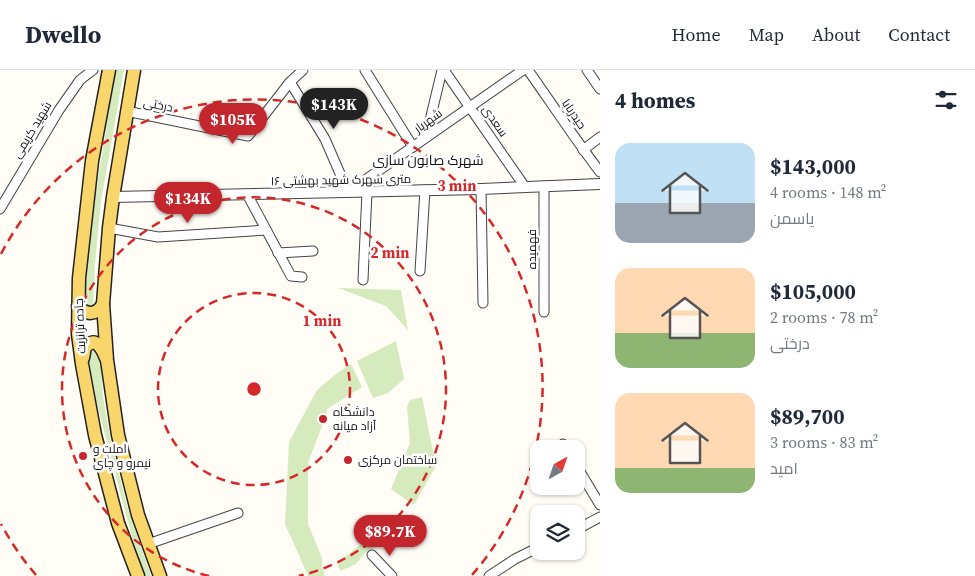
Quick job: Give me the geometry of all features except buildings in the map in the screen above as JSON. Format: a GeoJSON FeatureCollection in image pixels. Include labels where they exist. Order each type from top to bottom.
{"type":"FeatureCollection","features":[{"type":"Feature","properties":{"kind":"main road","name":"جاده ترانزیت"},"geometry":{"type":"LineString","coordinates":[[109,70],[92,161],[79,278],[78,334],[95,435],[118,523],[138,576]]}},
{"type":"Feature","properties":{"kind":"main road","name":"جاده ترانزیت"},"geometry":{"type":"LineString","coordinates":[[134,70],[113,197],[103,304],[107,360],[118,435],[138,515],[160,576]]}},
{"type":"Feature","properties":{"kind":"main road"},"geometry":{"type":"LineString","coordinates":[[78,306],[82,311],[91,314],[100,309],[103,304]]}},
{"type":"Feature","properties":{"kind":"main road"},"geometry":{"type":"LineString","coordinates":[[82,364],[85,347],[90,342],[94,342],[102,348],[107,360]]}},
{"type":"Feature","properties":{"kind":"street","name":"شهید کریمی"},"geometry":{"type":"LineString","coordinates":[[0,210],[59,110],[80,80],[93,70]]}},
{"type":"Feature","properties":{"kind":"street","name":"درختی"},"geometry":{"type":"LineString","coordinates":[[126,111],[248,136],[290,82],[303,70]]}},
{"type":"Feature","properties":{"kind":"street"},"geometry":{"type":"LineString","coordinates":[[365,70],[413,147]]}},
{"type":"Feature","properties":{"kind":"street"},"geometry":{"type":"LineString","coordinates":[[426,137],[443,70]]}},
{"type":"Feature","properties":{"kind":"street","name":"سعدی"},"geometry":{"type":"LineString","coordinates":[[443,70],[525,187]]}},
{"type":"Feature","properties":{"kind":"street","name":"شهریار"},"geometry":{"type":"LineString","coordinates":[[348,192],[523,70]]}},
{"type":"Feature","properties":{"kind":"street","name":"حیدربابا"},"geometry":{"type":"LineString","coordinates":[[528,70],[600,172]]}},
{"type":"Feature","properties":{"kind":"street"},"geometry":{"type":"LineString","coordinates":[[588,70],[600,89]]}},
{"type":"Feature","properties":{"kind":"street"},"geometry":{"type":"LineString","coordinates":[[290,82],[325,138],[348,192]]}},
{"type":"Feature","properties":{"kind":"street"},"geometry":{"type":"LineString","coordinates":[[583,150],[600,138]]}},
{"type":"Feature","properties":{"kind":"street","name":"۱۶ متری شهرک شهيد بهشتی"},"geometry":{"type":"LineString","coordinates":[[113,197],[481,190],[600,184]]}},
{"type":"Feature","properties":{"kind":"street","name":"فهمیده"},"geometry":{"type":"LineString","coordinates":[[544,186],[544,312]]}},
{"type":"Feature","properties":{"kind":"street"},"geometry":{"type":"LineString","coordinates":[[420,271],[425,190]]}},
{"type":"Feature","properties":{"kind":"street"},"geometry":{"type":"LineString","coordinates":[[481,190],[483,303]]}},
{"type":"Feature","properties":{"kind":"street"},"geometry":{"type":"LineString","coordinates":[[363,280],[367,192]]}},
{"type":"Feature","properties":{"kind":"street"},"geometry":{"type":"LineString","coordinates":[[247,194],[291,276],[302,277]]}},
{"type":"Feature","properties":{"kind":"street"},"geometry":{"type":"LineString","coordinates":[[109,228],[158,238],[266,230]]}},
{"type":"Feature","properties":{"kind":"street"},"geometry":{"type":"LineString","coordinates":[[278,253],[313,251]]}},
{"type":"Feature","properties":{"kind":"street"},"geometry":{"type":"LineString","coordinates":[[585,480],[600,505]]}},
{"type":"Feature","properties":{"kind":"street"},"geometry":{"type":"LineString","coordinates":[[148,544],[238,514]]}},
{"type":"Feature","properties":{"kind":"street"},"geometry":{"type":"LineString","coordinates":[[585,525],[600,517]]}},
{"type":"Feature","properties":{"kind":"street"},"geometry":{"type":"LineString","coordinates":[[489,576],[514,559],[530,551]]}},
{"type":"Feature","properties":{"kind":"street"},"geometry":{"type":"LineString","coordinates":[[372,555],[392,576]]}},
{"type":"Feature","properties":{"kind":"green space"},"geometry":{"type":"Polygon","coordinates":[[[116,70],[124,70],[101,201],[93,304],[90,307],[87,306],[85,300],[89,233],[116,70]]]}},
{"type":"Feature","properties":{"kind":"green space"},"geometry":{"type":"Polygon","coordinates":[[[338,288],[401,290],[408,330],[386,306],[338,288]]]}},
{"type":"Feature","properties":{"kind":"green space"},"geometry":{"type":"Polygon","coordinates":[[[396,341],[404,379],[388,393],[373,398],[357,361],[396,341]]]}},
{"type":"Feature","properties":{"kind":"green space"},"geometry":{"type":"Polygon","coordinates":[[[93,346],[100,356],[103,396],[111,442],[127,506],[151,576],[146,576],[133,541],[98,408],[88,357],[90,348],[93,346]]]}},
{"type":"Feature","properties":{"kind":"green space"},"geometry":{"type":"Polygon","coordinates":[[[351,364],[362,387],[327,409],[308,463],[308,524],[322,558],[325,576],[308,576],[285,525],[289,442],[317,390],[351,364]]]}},
{"type":"Feature","properties":{"kind":"green space"},"geometry":{"type":"Polygon","coordinates":[[[422,397],[436,466],[414,505],[391,489],[410,443],[407,407],[410,400],[422,397]]]}},
{"type":"Feature","properties":{"kind":"green space"},"geometry":{"type":"Polygon","coordinates":[[[369,538],[375,547],[365,553],[356,564],[340,571],[337,563],[369,538]]]}},
{"type":"Feature","properties":{"kind":"place","name":"دانشگاه آزاد میانه"},"geometry":{"type":"Point","coordinates":[323,419]}},
{"type":"Feature","properties":{"kind":"place","name":"املت و نیمرو و چای"},"geometry":{"type":"Point","coordinates":[83,456]}},
{"type":"Feature","properties":{"kind":"place","name":"ساختمان مرکزی"},"geometry":{"type":"Point","coordinates":[348,460]}},
{"type":"Feature","properties":{"kind":"district","name":"شهرک صابون سازی"},"geometry":{"type":"Point","coordinates":[428,160]}}]}
